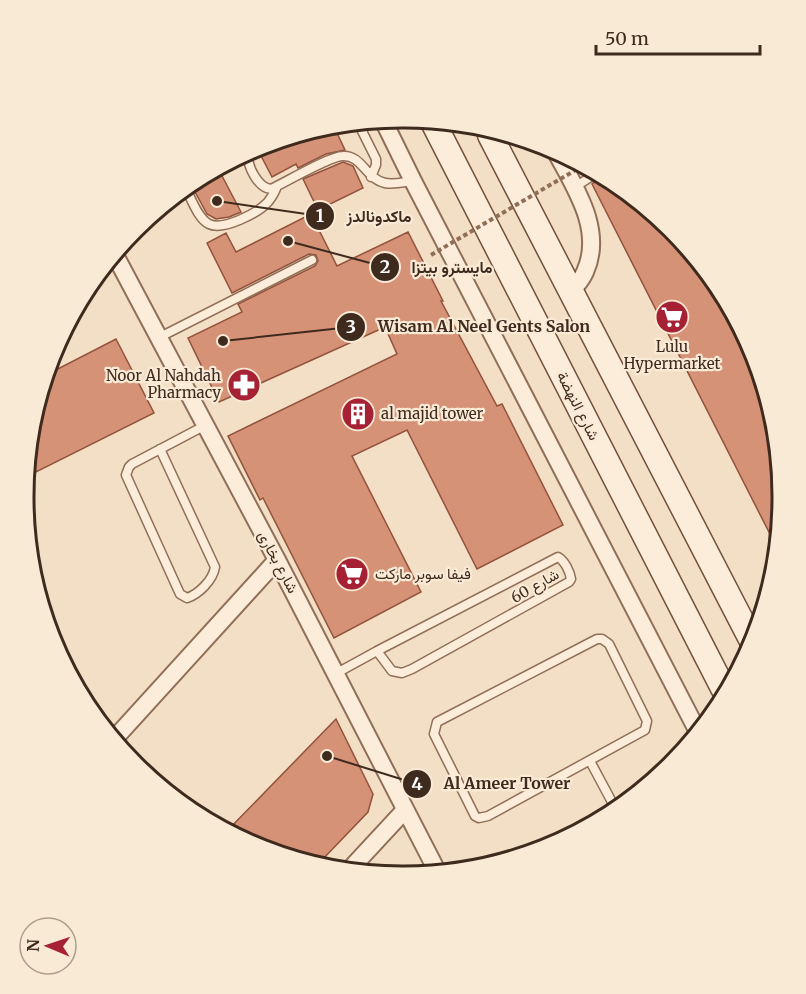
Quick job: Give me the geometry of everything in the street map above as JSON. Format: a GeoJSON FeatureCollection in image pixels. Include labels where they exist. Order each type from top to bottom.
{"type":"FeatureCollection","features":[{"type":"Feature","properties":{"kind":"main road","name":"شارع النهضة"},"geometry":{"type":"LineString","coordinates":[[437,130],[721,683]]}},
{"type":"Feature","properties":{"kind":"main road"},"geometry":{"type":"LineString","coordinates":[[492,140],[746,630]]}},
{"type":"Feature","properties":{"kind":"street"},"geometry":{"type":"LineString","coordinates":[[387,129],[693,723]]}},
{"type":"Feature","properties":{"kind":"street"},"geometry":{"type":"LineString","coordinates":[[563,166],[586,211],[592,243],[585,274],[571,291]]}},
{"type":"Feature","properties":{"kind":"street","name":"شارع بخارى"},"geometry":{"type":"LineString","coordinates":[[119,263],[277,560],[433,864]]}},
{"type":"Feature","properties":{"kind":"street"},"geometry":{"type":"LineString","coordinates":[[120,733],[277,560]]}},
{"type":"Feature","properties":{"kind":"street"},"geometry":{"type":"LineString","coordinates":[[357,862],[404,811]]}},
{"type":"Feature","properties":{"kind":"lane"},"geometry":{"type":"LineString","coordinates":[[362,131],[375,159],[376,165],[371,177]]}},
{"type":"Feature","properties":{"kind":"lane"},"geometry":{"type":"LineString","coordinates":[[250,163],[260,185],[267,189],[341,156],[356,160],[371,177],[385,183],[413,181]]}},
{"type":"Feature","properties":{"kind":"lane"},"geometry":{"type":"LineString","coordinates":[[574,188],[588,179]]}},
{"type":"Feature","properties":{"kind":"lane"},"geometry":{"type":"LineString","coordinates":[[190,197],[202,219],[208,224],[223,226],[260,209],[269,201],[278,186]]}},
{"type":"Feature","properties":{"kind":"lane"},"geometry":{"type":"LineString","coordinates":[[158,338],[312,260]]}},
{"type":"Feature","properties":{"kind":"lane"},"geometry":{"type":"LineString","coordinates":[[160,449],[215,567],[213,577],[194,595],[187,598],[180,594],[126,475],[129,467],[160,449],[204,426]]}},
{"type":"Feature","properties":{"kind":"lane","name":"شارع 60"},"geometry":{"type":"LineString","coordinates":[[335,674],[376,651],[554,558],[562,559],[570,573],[571,579],[567,584],[407,672],[392,671],[376,651]]}},
{"type":"Feature","properties":{"kind":"lane"},"geometry":{"type":"LineString","coordinates":[[602,639],[609,644],[647,721],[647,726],[641,734],[590,761],[488,816],[479,818],[472,812],[434,734],[434,728],[442,719],[592,640],[602,639]]}},
{"type":"Feature","properties":{"kind":"lane"},"geometry":{"type":"LineString","coordinates":[[590,761],[611,801]]}},
{"type":"Feature","properties":{"kind":"path"},"geometry":{"type":"LineString","coordinates":[[431,255],[574,171]]}},
{"type":"Feature","properties":{"kind":"building"},"geometry":{"type":"Polygon","coordinates":[[[338,135],[345,150],[326,154],[298,168],[296,164],[272,177],[262,157],[308,141],[338,135]]]}},
{"type":"Feature","properties":{"kind":"building"},"geometry":{"type":"Polygon","coordinates":[[[343,162],[353,166],[363,188],[318,210],[303,179],[343,162]]]}},
{"type":"Feature","properties":{"kind":"building"},"geometry":{"type":"Polygon","coordinates":[[[222,176],[241,212],[216,219],[207,214],[196,193],[222,176]]]}},
{"type":"Feature","properties":{"kind":"building"},"geometry":{"type":"Polygon","coordinates":[[[594,182],[608,191],[664,236],[709,292],[733,334],[752,379],[764,425],[771,473],[769,533],[592,184],[594,182]]]}},
{"type":"Feature","properties":{"kind":"building"},"geometry":{"type":"Polygon","coordinates":[[[311,214],[337,266],[408,232],[443,301],[441,301],[497,406],[502,404],[563,525],[477,569],[407,430],[352,456],[421,592],[334,638],[263,498],[260,500],[228,436],[397,354],[385,327],[219,402],[188,338],[242,312],[238,304],[315,266],[318,261],[316,255],[309,254],[232,293],[207,243],[226,233],[236,252],[311,214]]]}},
{"type":"Feature","properties":{"kind":"building"},"geometry":{"type":"Polygon","coordinates":[[[116,339],[154,413],[35,472],[47,402],[58,369],[116,339]]]}},
{"type":"Feature","properties":{"kind":"building"},"geometry":{"type":"Polygon","coordinates":[[[336,719],[373,794],[368,812],[325,857],[285,846],[234,824],[336,719]]]}},
{"type":"Feature","properties":{"kind":"place","name":"ماكدونالدز"},"geometry":{"type":"Point","coordinates":[217,201]}},
{"type":"Feature","properties":{"kind":"place","name":"مايسترو بيتزا"},"geometry":{"type":"Point","coordinates":[288,241]}},
{"type":"Feature","properties":{"kind":"place","name":"Lulu Hypermarket"},"geometry":{"type":"Point","coordinates":[672,317]}},
{"type":"Feature","properties":{"kind":"place","name":"Wisam Al Neel Gents Salon"},"geometry":{"type":"Point","coordinates":[223,341]}},
{"type":"Feature","properties":{"kind":"place","name":"Noor Al Nahdah Pharmacy"},"geometry":{"type":"Point","coordinates":[244,385]}},
{"type":"Feature","properties":{"kind":"place","name":"al majid tower"},"geometry":{"type":"Point","coordinates":[358,414]}},
{"type":"Feature","properties":{"kind":"place","name":"فيفا سوبر ماركت"},"geometry":{"type":"Point","coordinates":[352,574]}},
{"type":"Feature","properties":{"kind":"place","name":"Al Ameer Tower"},"geometry":{"type":"Point","coordinates":[327,756]}}]}
